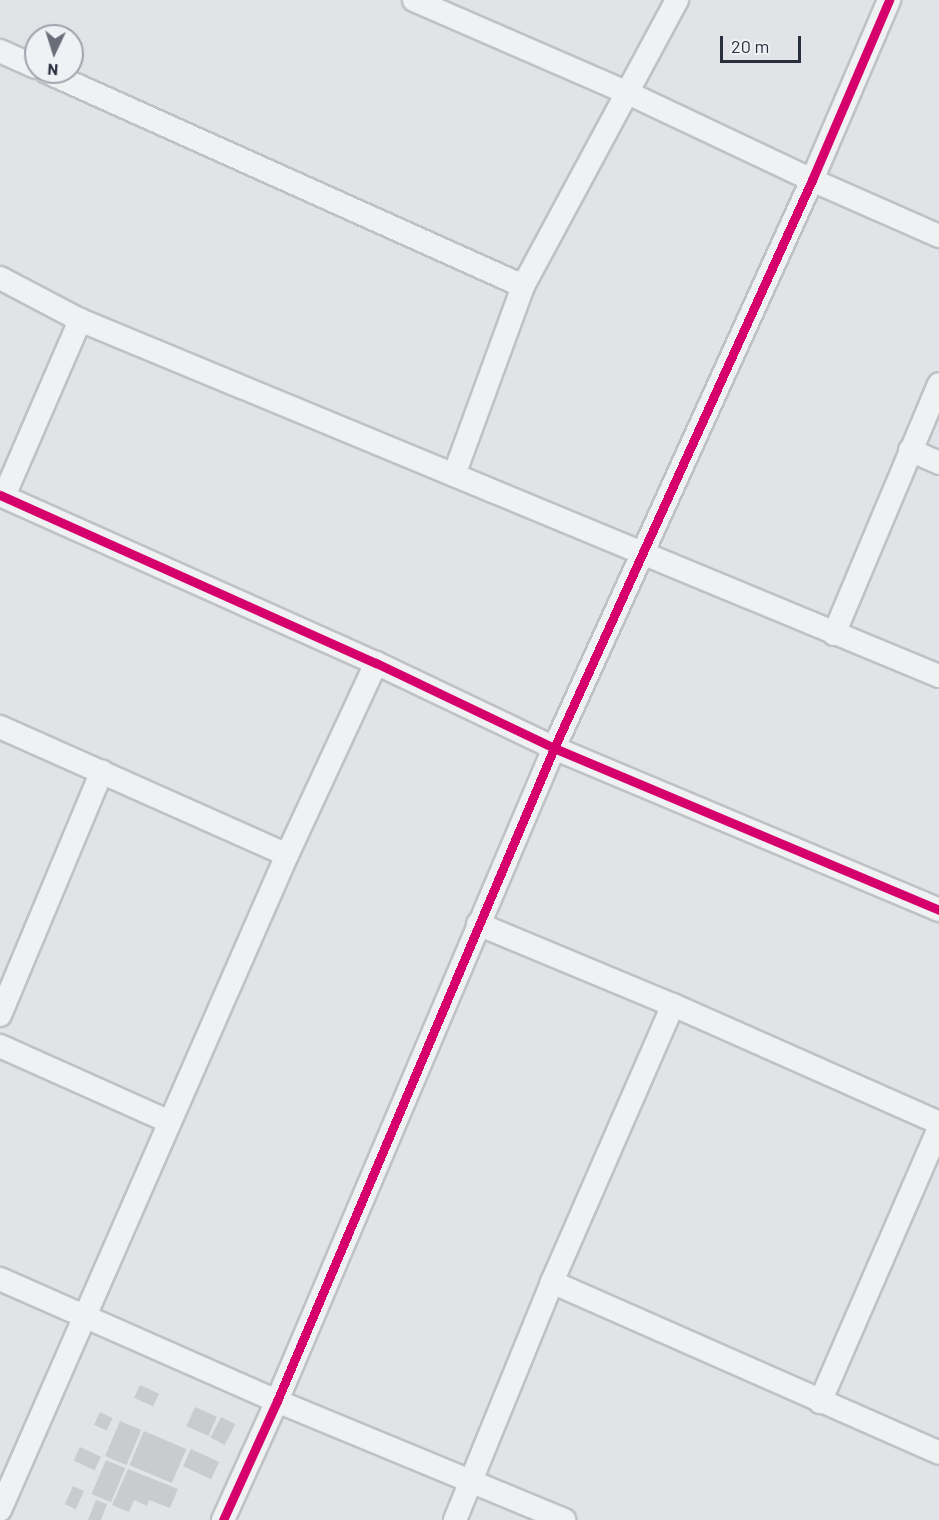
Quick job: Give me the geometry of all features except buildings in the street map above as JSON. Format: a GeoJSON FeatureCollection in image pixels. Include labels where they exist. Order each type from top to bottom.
{"type":"FeatureCollection","features":[{"type":"Feature","properties":{"kind":"street"},"geometry":{"type":"LineString","coordinates":[[414,0],[628,93],[812,180],[939,236]]}},
{"type":"Feature","properties":{"kind":"street"},"geometry":{"type":"LineString","coordinates":[[454,475],[523,286],[677,0]]}},
{"type":"Feature","properties":{"kind":"street"},"geometry":{"type":"LineString","coordinates":[[224,1520],[277,1401],[554,748],[812,180],[889,0]]}},
{"type":"Feature","properties":{"kind":"street"},"geometry":{"type":"LineString","coordinates":[[0,51],[24,62]]}},
{"type":"Feature","properties":{"kind":"street"},"geometry":{"type":"LineString","coordinates":[[74,84],[523,286]]}},
{"type":"Feature","properties":{"kind":"street"},"geometry":{"type":"LineString","coordinates":[[0,278],[80,320],[939,676]]}},
{"type":"Feature","properties":{"kind":"street"},"geometry":{"type":"LineString","coordinates":[[80,320],[2,495],[376,663],[554,748],[939,909]]}},
{"type":"Feature","properties":{"kind":"street"},"geometry":{"type":"LineString","coordinates":[[834,634],[939,384]]}},
{"type":"Feature","properties":{"kind":"street"},"geometry":{"type":"LineString","coordinates":[[910,450],[939,463]]}},
{"type":"Feature","properties":{"kind":"street"},"geometry":{"type":"LineString","coordinates":[[0,1510],[287,855],[376,663]]}},
{"type":"Feature","properties":{"kind":"street"},"geometry":{"type":"LineString","coordinates":[[0,727],[287,855]]}},
{"type":"Feature","properties":{"kind":"street"},"geometry":{"type":"LineString","coordinates":[[0,1015],[102,771]]}},
{"type":"Feature","properties":{"kind":"street"},"geometry":{"type":"LineString","coordinates":[[478,924],[674,1005],[939,1123]]}},
{"type":"Feature","properties":{"kind":"street"},"geometry":{"type":"LineString","coordinates":[[455,1520],[473,1481],[552,1282],[674,1005]]}},
{"type":"Feature","properties":{"kind":"street"},"geometry":{"type":"LineString","coordinates":[[0,1046],[170,1122]]}},
{"type":"Feature","properties":{"kind":"street"},"geometry":{"type":"LineString","coordinates":[[820,1402],[939,1128]]}},
{"type":"Feature","properties":{"kind":"street"},"geometry":{"type":"LineString","coordinates":[[0,1279],[277,1401],[564,1520]]}},
{"type":"Feature","properties":{"kind":"street"},"geometry":{"type":"LineString","coordinates":[[552,1282],[939,1454]]}},
{"type":"Feature","properties":{"kind":"cycle path"},"geometry":{"type":"LineString","coordinates":[[223,1520],[277,1401],[554,748],[812,180],[889,0]]}},
{"type":"Feature","properties":{"kind":"cycle path"},"geometry":{"type":"LineString","coordinates":[[0,495],[376,663],[554,748],[939,910]]}}]}
